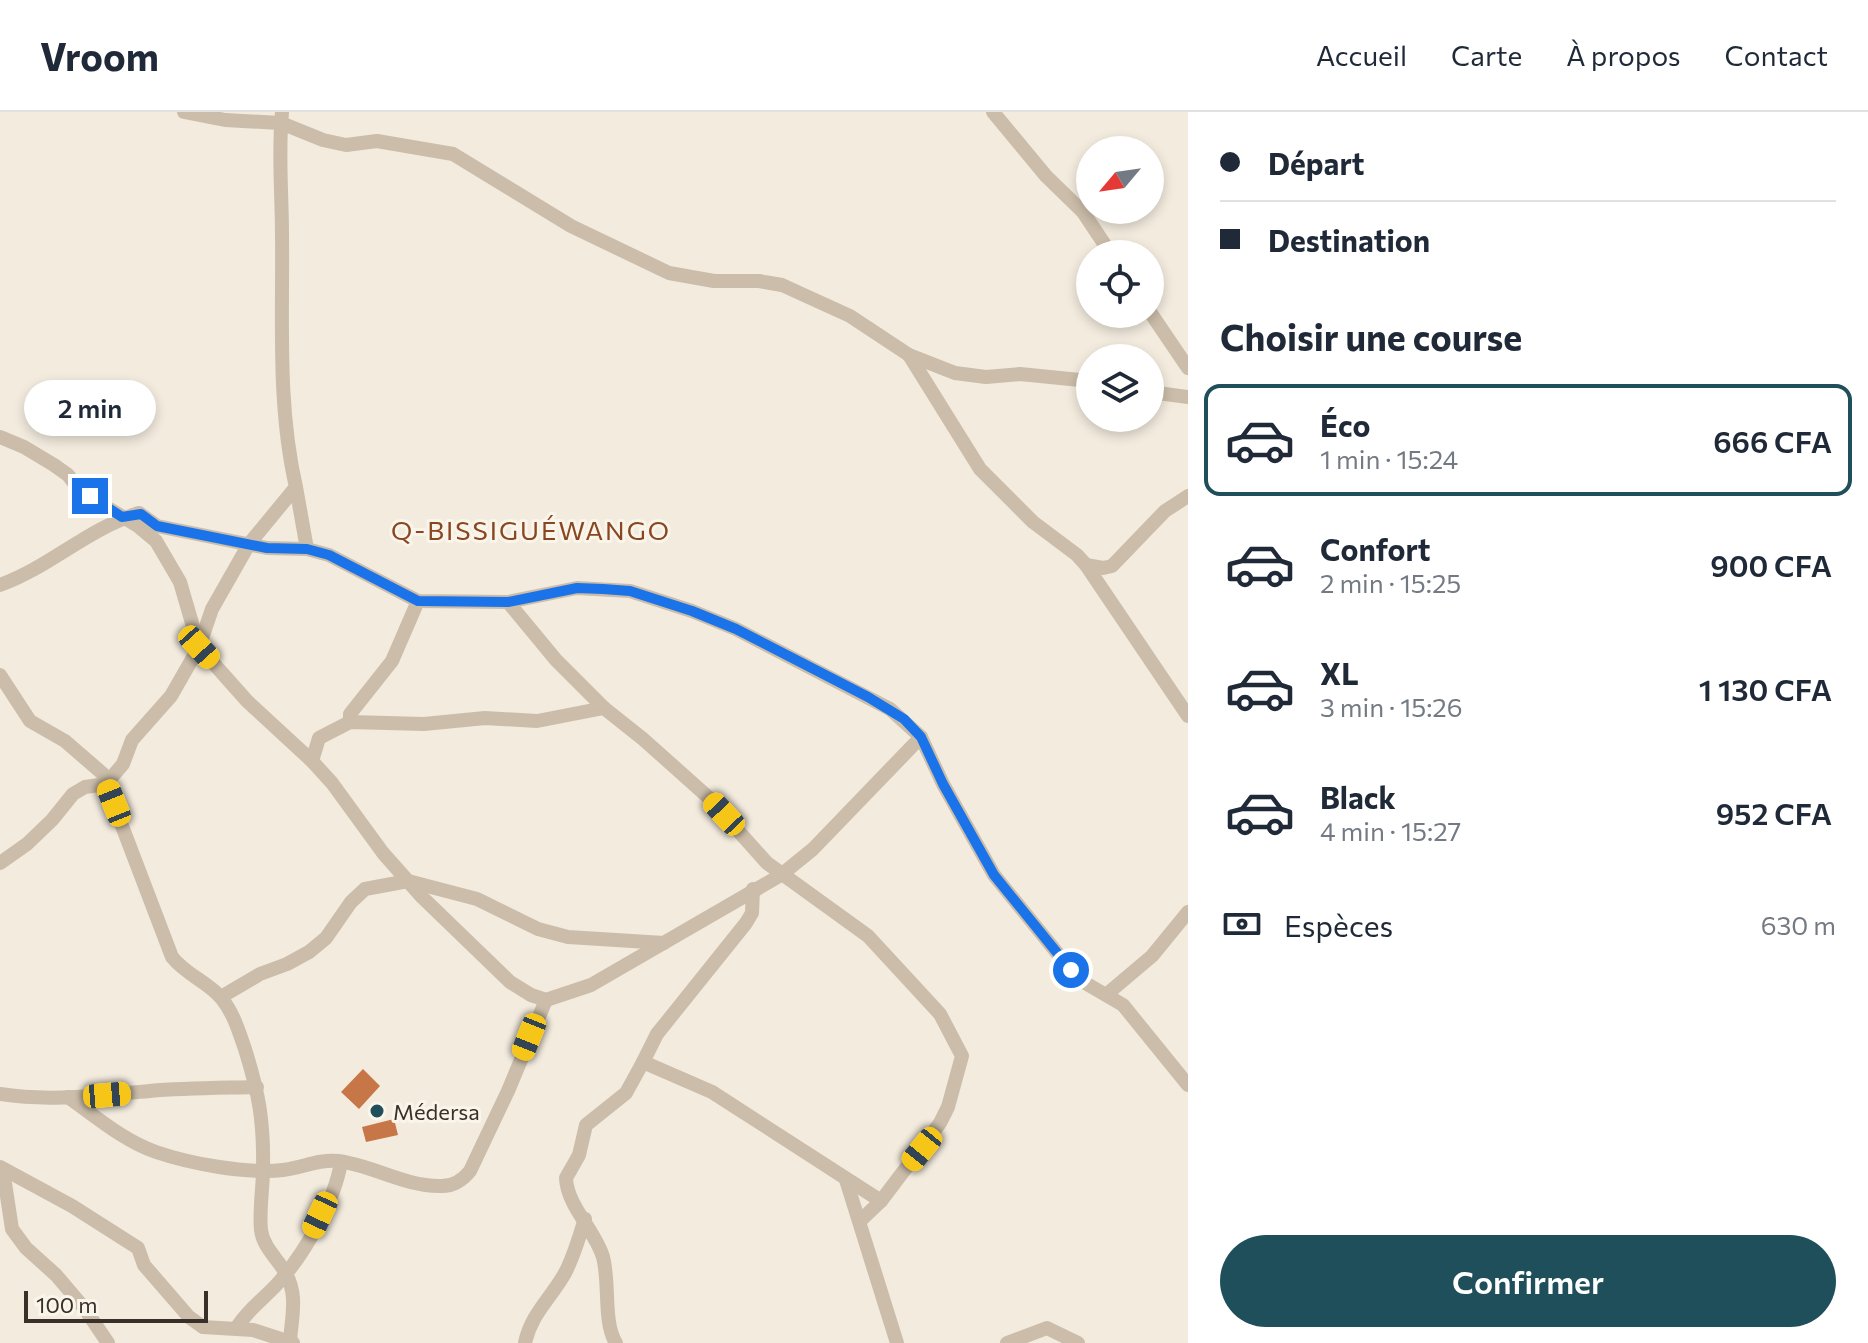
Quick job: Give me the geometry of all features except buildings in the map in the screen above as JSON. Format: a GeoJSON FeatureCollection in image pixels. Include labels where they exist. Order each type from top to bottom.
{"type":"FeatureCollection","features":[{"type":"Feature","properties":{"kind":"street"},"geometry":{"type":"LineString","coordinates":[[184,112],[225,120],[281,118],[323,140],[346,145],[377,141],[453,154],[571,226],[669,273],[714,281],[759,281],[782,285],[850,316],[909,355],[955,373],[986,377],[1020,374],[1076,380]]}},
{"type":"Feature","properties":{"kind":"street"},"geometry":{"type":"LineString","coordinates":[[993,112],[1046,176],[1083,212],[1102,240]]}},
{"type":"Feature","properties":{"kind":"street"},"geometry":{"type":"LineString","coordinates":[[281,118],[281,341],[288,436],[307,549]]}},
{"type":"Feature","properties":{"kind":"street"},"geometry":{"type":"LineString","coordinates":[[1161,328],[1187,366]]}},
{"type":"Feature","properties":{"kind":"street"},"geometry":{"type":"LineString","coordinates":[[909,355],[980,469],[1024,513],[1086,565],[1188,716]]}},
{"type":"Feature","properties":{"kind":"street"},"geometry":{"type":"LineString","coordinates":[[1164,394],[1188,397]]}},
{"type":"Feature","properties":{"kind":"street"},"geometry":{"type":"LineString","coordinates":[[0,437],[46,460],[68,475],[81,492],[147,532],[163,550],[180,582],[199,647],[247,701],[312,761],[408,881],[468,943],[510,982],[546,1000],[591,985],[781,875],[813,849],[921,737]]}},
{"type":"Feature","properties":{"kind":"street"},"geometry":{"type":"LineString","coordinates":[[0,863],[27,844],[73,794],[85,787],[108,782],[123,764],[132,740],[171,696],[199,647],[212,609],[249,544],[296,487]]}},
{"type":"Feature","properties":{"kind":"street"},"geometry":{"type":"LineString","coordinates":[[1086,565],[1112,566],[1165,511],[1188,496]]}},
{"type":"Feature","properties":{"kind":"street"},"geometry":{"type":"LineString","coordinates":[[0,585],[31,573],[61,551],[122,517],[141,514],[157,526],[267,548],[307,549],[329,555],[418,601],[508,602],[577,588],[630,591],[736,629],[904,719],[921,737],[943,784],[994,875],[1071,970],[1137,1019],[1188,1085]]}},
{"type":"Feature","properties":{"kind":"street"},"geometry":{"type":"LineString","coordinates":[[350,722],[350,714],[392,661],[418,601]]}},
{"type":"Feature","properties":{"kind":"street"},"geometry":{"type":"LineString","coordinates":[[508,602],[556,660],[604,708],[708,797],[781,875],[868,936],[940,1014],[962,1056],[943,1117],[881,1201],[860,1221]]}},
{"type":"Feature","properties":{"kind":"street"},"geometry":{"type":"LineString","coordinates":[[0,675],[30,721],[65,741],[108,782],[172,957],[184,971],[221,997],[236,1024],[261,1103],[261,1233],[286,1274],[293,1298],[295,1318],[291,1343],[237,1327],[203,1327],[189,1317],[144,1265],[138,1248],[72,1206],[2,1168]]}},
{"type":"Feature","properties":{"kind":"street"},"geometry":{"type":"LineString","coordinates":[[312,761],[319,738],[350,722],[424,724],[485,718],[537,721],[604,708]]}},
{"type":"Feature","properties":{"kind":"street"},"geometry":{"type":"LineString","coordinates":[[221,997],[251,978],[309,952],[326,938],[351,902],[365,889],[408,881],[477,899],[538,929],[568,937],[664,943]]}},
{"type":"Feature","properties":{"kind":"street"},"geometry":{"type":"LineString","coordinates":[[616,1343],[608,1328],[609,1298],[603,1257],[566,1185],[566,1178],[579,1155],[582,1135],[591,1119],[626,1093],[657,1034],[746,923],[752,913],[753,889]]}},
{"type":"Feature","properties":{"kind":"street"},"geometry":{"type":"LineString","coordinates":[[1107,994],[1152,956],[1188,912]]}},
{"type":"Feature","properties":{"kind":"street"},"geometry":{"type":"LineString","coordinates":[[68,1097],[136,1144],[216,1167],[283,1170],[324,1161],[341,1162],[398,1179],[438,1186],[452,1185],[464,1179],[508,1091],[546,1000]]}},
{"type":"Feature","properties":{"kind":"street"},"geometry":{"type":"LineString","coordinates":[[643,1062],[712,1092],[881,1201]]}},
{"type":"Feature","properties":{"kind":"street"},"geometry":{"type":"LineString","coordinates":[[0,1094],[68,1097],[154,1090],[257,1087]]}},
{"type":"Feature","properties":{"kind":"street"},"geometry":{"type":"LineString","coordinates":[[237,1327],[247,1312],[286,1274],[309,1239],[334,1191],[341,1162]]}},
{"type":"Feature","properties":{"kind":"street"},"geometry":{"type":"LineString","coordinates":[[2,1168],[6,1227],[56,1275],[108,1343]]}},
{"type":"Feature","properties":{"kind":"street"},"geometry":{"type":"LineString","coordinates":[[846,1180],[897,1343]]}},
{"type":"Feature","properties":{"kind":"street"},"geometry":{"type":"LineString","coordinates":[[525,1343],[536,1313],[564,1275],[585,1219]]}},
{"type":"Feature","properties":{"kind":"street"},"geometry":{"type":"LineString","coordinates":[[1007,1343],[1047,1328],[1078,1343]]}},
{"type":"Feature","properties":{"kind":"place","name":"Médersa"},"geometry":{"type":"Point","coordinates":[377,1111]}},
{"type":"Feature","properties":{"kind":"district","name":"Q-BISSIGUÉWANGO"},"geometry":{"type":"Point","coordinates":[531,529]}},
{"type":"Feature","properties":{"kind":"route"},"geometry":{"type":"LineString","coordinates":[[90,496],[122,517],[141,514],[157,526],[267,548],[307,549],[329,555],[418,601],[464,604],[508,602],[577,588],[630,591],[736,629],[904,719],[921,737],[943,784],[994,875],[1071,970]]}}]}
